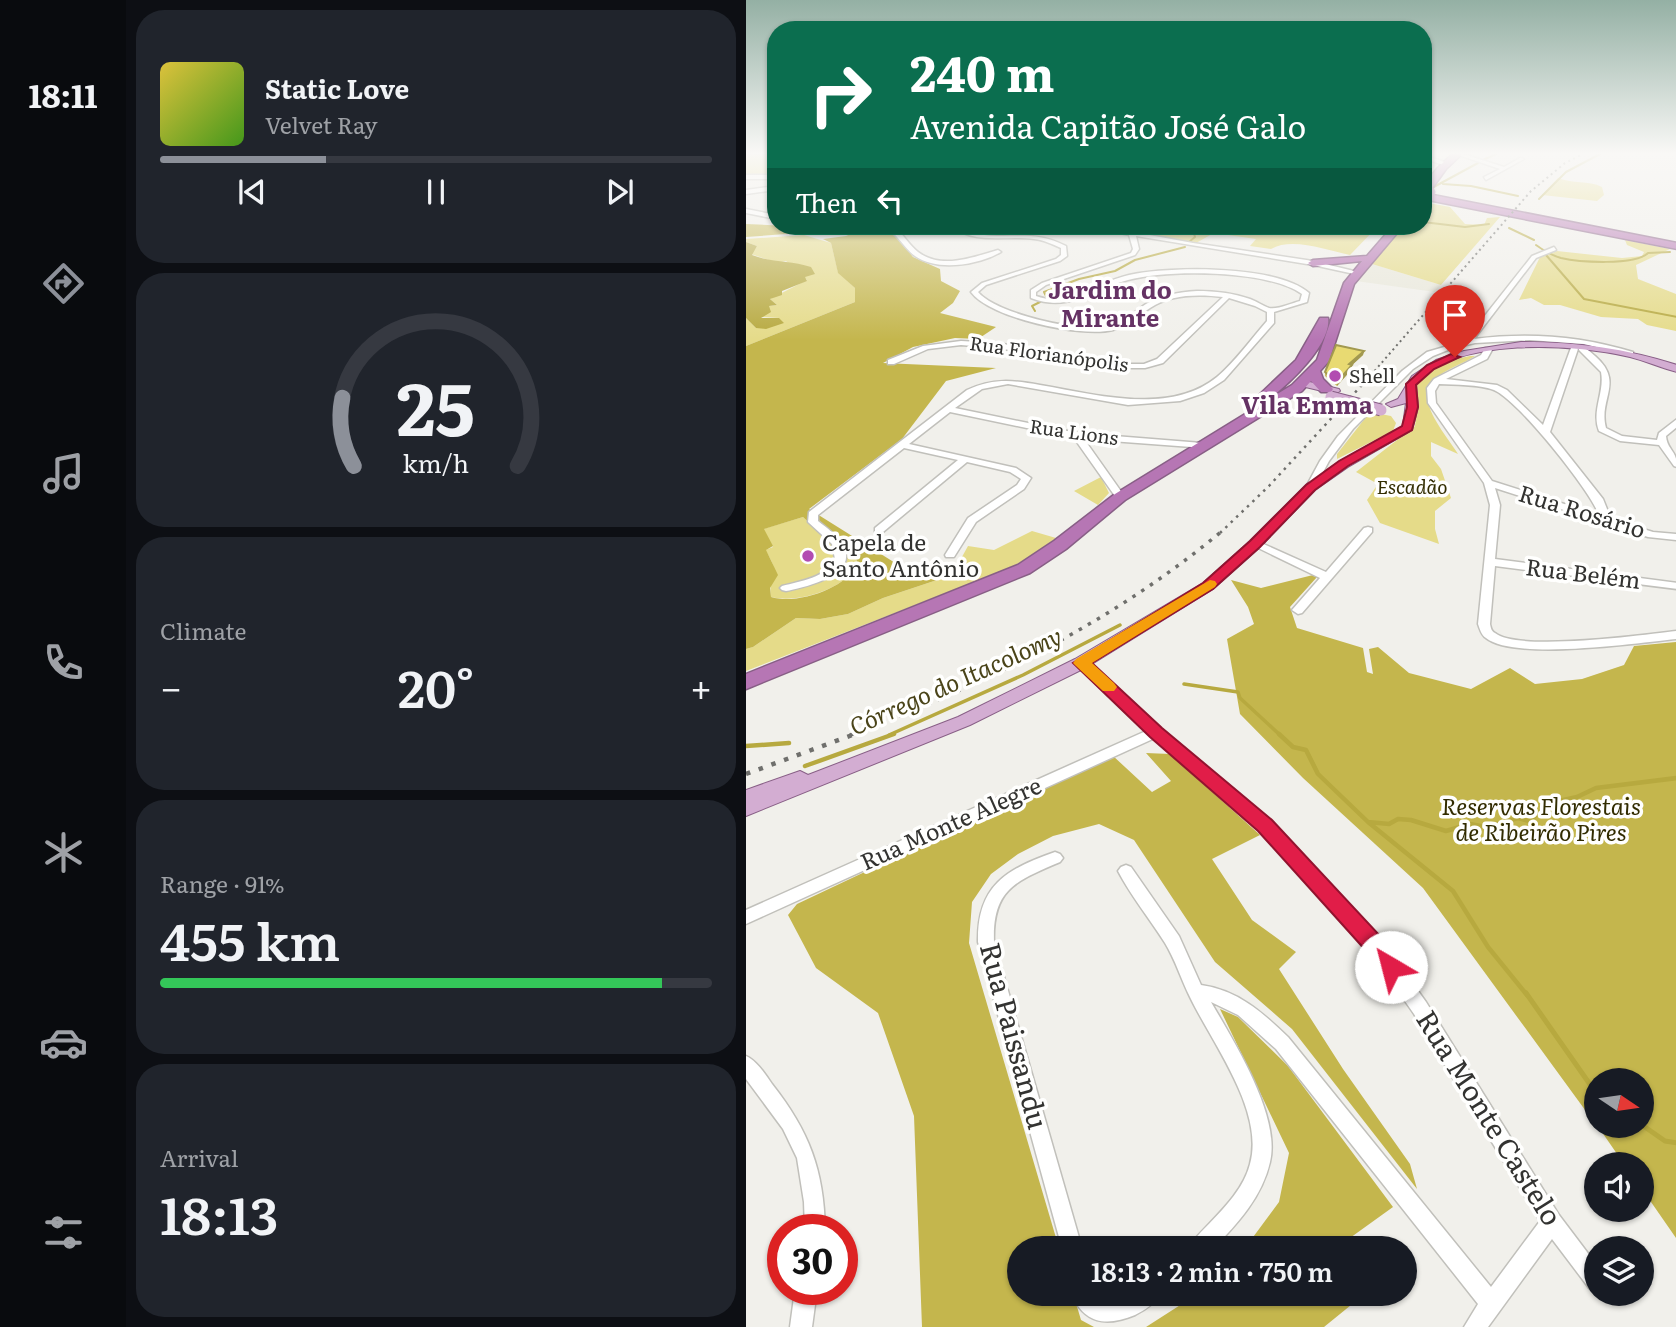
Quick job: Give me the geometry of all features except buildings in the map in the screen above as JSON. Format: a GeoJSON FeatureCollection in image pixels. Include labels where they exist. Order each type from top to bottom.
{"type":"FeatureCollection","features":[{"type":"Feature","properties":{"kind":"highway"},"geometry":{"type":"LineString","coordinates":[[1531,216],[1676,246]]}},
{"type":"Feature","properties":{"kind":"highway"},"geometry":{"type":"LineString","coordinates":[[1547,216],[1676,239]]}},
{"type":"Feature","properties":{"kind":"highway"},"geometry":{"type":"LineString","coordinates":[[1312,387],[1314,372],[1323,361],[1351,275],[1382,235]]}},
{"type":"Feature","properties":{"kind":"highway"},"geometry":{"type":"LineString","coordinates":[[1312,387],[1310,352],[1321,330],[1334,289],[1389,235]]}},
{"type":"Feature","properties":{"kind":"highway"},"geometry":{"type":"LineString","coordinates":[[1313,262],[1363,258]]}},
{"type":"Feature","properties":{"kind":"highway"},"geometry":{"type":"LineString","coordinates":[[1310,352],[1321,354],[1323,361]]}},
{"type":"Feature","properties":{"kind":"highway"},"geometry":{"type":"LineString","coordinates":[[747,682],[1001,580],[1042,558],[1118,495],[1277,393],[1312,387],[1317,381],[1314,372]]}},
{"type":"Feature","properties":{"kind":"main road"},"geometry":{"type":"LineString","coordinates":[[1385,407],[1403,399],[1411,384],[1424,371],[1444,361],[1488,350],[1528,346],[1578,348],[1630,355],[1676,369]]}},
{"type":"Feature","properties":{"kind":"main road"},"geometry":{"type":"LineString","coordinates":[[746,809],[964,721],[1081,663],[1208,586],[1255,544],[1311,487],[1344,464],[1408,428],[1411,384]]}},
{"type":"Feature","properties":{"kind":"main road"},"geometry":{"type":"LineString","coordinates":[[1312,387],[1409,411]]}},
{"type":"Feature","properties":{"kind":"main road"},"geometry":{"type":"LineString","coordinates":[[1385,407],[1399,419],[1400,426],[1394,435]]}},
{"type":"Feature","properties":{"kind":"main road"},"geometry":{"type":"LineString","coordinates":[[746,797],[779,784],[850,765]]}},
{"type":"Feature","properties":{"kind":"street"},"geometry":{"type":"LineString","coordinates":[[900,235],[911,250],[936,262],[965,262],[999,252]]}},
{"type":"Feature","properties":{"kind":"street"},"geometry":{"type":"LineString","coordinates":[[966,235],[1022,235],[1064,247],[1064,256],[1058,260],[984,284],[974,292],[979,301],[1011,314],[1073,328],[1100,331],[1124,324],[1152,304],[1172,296],[1193,294],[1226,298],[1250,302],[1270,312],[1302,302],[1307,293],[1295,285],[1277,280],[1219,272],[1182,271],[1131,277],[1062,302],[1045,302],[1033,297],[1033,291],[1044,284],[1133,254],[1136,250],[1132,235]]}},
{"type":"Feature","properties":{"kind":"street"},"geometry":{"type":"LineString","coordinates":[[1138,235],[1313,262],[1351,275]]}},
{"type":"Feature","properties":{"kind":"street"},"geometry":{"type":"LineString","coordinates":[[1467,343],[1525,266],[1534,257],[1547,251]]}},
{"type":"Feature","properties":{"kind":"street","name":"Rua Florianópolis"},"geometry":{"type":"LineString","coordinates":[[891,362],[917,348],[975,342],[1126,366],[1145,366],[1160,361],[1226,298]]}},
{"type":"Feature","properties":{"kind":"street"},"geometry":{"type":"LineString","coordinates":[[786,589],[820,579],[837,564],[840,556],[839,546],[813,522],[813,514],[980,387],[1008,382],[1128,402],[1162,401],[1190,396],[1221,377],[1266,329],[1271,321],[1270,312]]}},
{"type":"Feature","properties":{"kind":"street"},"geometry":{"type":"LineString","coordinates":[[1311,487],[1325,456],[1337,441],[1402,373],[1426,356],[1467,343],[1509,340],[1567,341],[1604,346],[1630,355]]}},
{"type":"Feature","properties":{"kind":"street"},"geometry":{"type":"LineString","coordinates":[[1545,432],[1578,348],[1602,367],[1606,376],[1601,407],[1602,429],[1620,438],[1662,443]]}},
{"type":"Feature","properties":{"kind":"street"},"geometry":{"type":"LineString","coordinates":[[1488,350],[1484,357],[1437,381],[1431,386],[1429,394],[1432,403],[1489,483],[1495,506],[1484,624],[1487,633],[1493,638],[1523,644],[1676,635]]}},
{"type":"Feature","properties":{"kind":"street"},"geometry":{"type":"LineString","coordinates":[[1437,381],[1494,387],[1504,392],[1545,432],[1599,501],[1606,519]]}},
{"type":"Feature","properties":{"kind":"street","name":"Rua Lions"},"geometry":{"type":"LineString","coordinates":[[948,409],[1077,436],[1196,446]]}},
{"type":"Feature","properties":{"kind":"street"},"geometry":{"type":"LineString","coordinates":[[1676,422],[1662,435],[1662,443],[1676,464]]}},
{"type":"Feature","properties":{"kind":"street"},"geometry":{"type":"LineString","coordinates":[[1077,436],[1118,495]]}},
{"type":"Feature","properties":{"kind":"street"},"geometry":{"type":"LineString","coordinates":[[1089,451],[1097,443],[1108,439]]}},
{"type":"Feature","properties":{"kind":"street"},"geometry":{"type":"LineString","coordinates":[[904,445],[1021,473],[1026,478],[1025,482],[972,520],[950,555]]}},
{"type":"Feature","properties":{"kind":"street"},"geometry":{"type":"LineString","coordinates":[[879,530],[964,460]]}},
{"type":"Feature","properties":{"kind":"street","name":"Rua Rosário"},"geometry":{"type":"LineString","coordinates":[[1489,483],[1652,535],[1676,537]]}},
{"type":"Feature","properties":{"kind":"street"},"geometry":{"type":"LineString","coordinates":[[1298,610],[1368,530]]}},
{"type":"Feature","properties":{"kind":"street"},"geometry":{"type":"LineString","coordinates":[[1255,544],[1326,576]]}},
{"type":"Feature","properties":{"kind":"street","name":"Rua Belém"},"geometry":{"type":"LineString","coordinates":[[1490,562],[1676,586]]}},
{"type":"Feature","properties":{"kind":"street","name":"Rua Monte Castelo"},"geometry":{"type":"LineString","coordinates":[[1081,663],[1265,826],[1376,946],[1420,1008],[1552,1222],[1584,1265]]}},
{"type":"Feature","properties":{"kind":"street","name":"Rua Monte Alegre"},"geometry":{"type":"LineString","coordinates":[[746,917],[1156,732]]}},
{"type":"Feature","properties":{"kind":"street","name":"Rua Paissandu"},"geometry":{"type":"LineString","coordinates":[[1055,858],[1021,872],[1002,886],[990,902],[984,922],[986,942],[1069,1236]]}},
{"type":"Feature","properties":{"kind":"street"},"geometry":{"type":"LineString","coordinates":[[1126,871],[1173,941],[1246,1088],[1259,1124],[1263,1144],[1260,1166],[1248,1192],[1210,1236]]}},
{"type":"Feature","properties":{"kind":"street"},"geometry":{"type":"LineString","coordinates":[[1196,992],[1215,993],[1247,1009],[1282,1043],[1491,1303]]}},
{"type":"Feature","properties":{"kind":"street"},"geometry":{"type":"LineString","coordinates":[[746,1065],[784,1113],[805,1147],[815,1185],[815,1214]]}},
{"type":"Feature","properties":{"kind":"street"},"geometry":{"type":"LineString","coordinates":[[1475,1327],[1552,1222]]}},
{"type":"Feature","properties":{"kind":"street"},"geometry":{"type":"LineString","coordinates":[[801,1327],[804,1305]]}},
{"type":"Feature","properties":{"kind":"street"},"geometry":{"type":"LineString","coordinates":[[1090,1306],[1099,1312],[1116,1314],[1133,1306]]}},
{"type":"Feature","properties":{"kind":"shaded area"},"geometry":{"type":"Polygon","coordinates":[[[746,242],[757,246],[752,255],[811,267],[815,274],[805,277],[807,281],[782,291],[782,295],[770,299],[777,305],[769,306],[771,312],[761,318],[779,318],[784,323],[766,329],[756,328],[746,318],[746,242]]]}},
{"type":"Feature","properties":{"kind":"shaded area"},"geometry":{"type":"Polygon","coordinates":[[[1372,264],[1441,285],[1435,292],[1356,281],[1372,264]]]}},
{"type":"Feature","properties":{"kind":"green space"},"geometry":{"type":"Polygon","coordinates":[[[1432,216],[1458,216],[1465,224],[1484,225],[1487,218],[1500,217],[1441,285],[1372,264],[1395,235],[1432,235],[1432,216]]]}},
{"type":"Feature","properties":{"kind":"green space"},"geometry":{"type":"Polygon","coordinates":[[[746,224],[767,225],[767,235],[772,235],[746,237],[746,224]]]}},
{"type":"Feature","properties":{"kind":"green space"},"geometry":{"type":"Polygon","coordinates":[[[804,235],[831,243],[838,272],[855,288],[855,302],[746,346],[746,318],[756,328],[779,318],[760,317],[769,306],[777,305],[770,299],[807,280],[786,261],[777,263],[751,254],[757,246],[746,242],[746,239],[804,235]]]}},
{"type":"Feature","properties":{"kind":"green space"},"geometry":{"type":"Polygon","coordinates":[[[848,235],[896,235],[913,257],[940,269],[941,281],[960,291],[953,303],[940,313],[996,327],[978,339],[955,338],[913,347],[883,363],[996,368],[946,381],[902,439],[809,509],[916,576],[952,575],[883,598],[848,614],[820,619],[796,618],[746,649],[746,346],[855,302],[855,288],[838,273],[831,243],[823,239],[848,235]],[[803,517],[764,529],[773,546],[766,550],[778,575],[770,588],[771,597],[807,597],[832,588],[852,573],[858,564],[854,555],[829,542],[803,517]]]}},
{"type":"Feature","properties":{"kind":"green space"},"geometry":{"type":"Polygon","coordinates":[[[1154,235],[1210,235],[1196,243],[1154,235]]]}},
{"type":"Feature","properties":{"kind":"green space"},"geometry":{"type":"Polygon","coordinates":[[[1228,235],[1369,235],[1350,255],[1299,244],[1271,249],[1250,246],[1256,239],[1228,235]]]}},
{"type":"Feature","properties":{"kind":"green space"},"geometry":{"type":"Polygon","coordinates":[[[1625,240],[1670,249],[1636,265],[1638,279],[1676,294],[1676,331],[1647,325],[1638,319],[1601,317],[1560,305],[1544,305],[1531,298],[1519,300],[1540,257],[1557,251],[1622,258],[1642,256],[1644,252],[1627,245],[1625,240]]]}},
{"type":"Feature","properties":{"kind":"green space","name":"Escadão"},"geometry":{"type":"Polygon","coordinates":[[[1475,356],[1436,378],[1429,386],[1427,395],[1433,416],[1458,454],[1431,442],[1431,456],[1441,469],[1451,498],[1435,511],[1435,529],[1439,544],[1380,523],[1367,500],[1378,484],[1356,472],[1415,426],[1414,392],[1422,375],[1437,366],[1475,356]]]}},
{"type":"Feature","properties":{"kind":"green space"},"geometry":{"type":"Polygon","coordinates":[[[1370,412],[1391,416],[1396,423],[1393,431],[1337,459],[1337,454],[1370,412]]]}},
{"type":"Feature","properties":{"kind":"green space"},"geometry":{"type":"Polygon","coordinates":[[[1101,477],[1109,493],[1098,505],[1074,491],[1101,477]]]}},
{"type":"Feature","properties":{"kind":"green space"},"geometry":{"type":"Polygon","coordinates":[[[803,517],[829,542],[854,555],[858,564],[843,581],[820,593],[782,599],[771,597],[774,572],[771,559],[765,550],[773,547],[763,529],[803,517]]]}},
{"type":"Feature","properties":{"kind":"green space"},"geometry":{"type":"Polygon","coordinates":[[[1032,531],[1056,538],[1010,568],[746,671],[746,649],[796,618],[820,619],[848,614],[883,598],[952,575],[968,546],[994,550],[1032,531]]]}},
{"type":"Feature","properties":{"kind":"green space","name":"Reservas Florestais de Ribeirão Pires"},"geometry":{"type":"Polygon","coordinates":[[[1313,575],[1317,577],[1290,607],[1297,628],[1363,648],[1367,672],[1373,674],[1369,649],[1378,647],[1409,673],[1471,689],[1510,668],[1535,684],[1582,679],[1624,665],[1634,646],[1676,642],[1676,1238],[1654,1206],[1654,1152],[1616,1152],[1606,1138],[1654,1138],[1654,1068],[1584,1068],[1584,1109],[1423,888],[1303,778],[1240,714],[1227,639],[1254,624],[1248,607],[1231,580],[1261,588],[1313,575]]]}},
{"type":"Feature","properties":{"kind":"green space"},"geometry":{"type":"Polygon","coordinates":[[[1146,753],[1170,754],[1260,835],[1212,859],[1252,920],[1296,952],[1279,969],[1343,1069],[1410,1164],[1417,1189],[1292,1029],[1215,962],[1134,840],[1099,824],[1053,836],[1018,854],[991,874],[972,902],[969,943],[1055,1236],[1007,1236],[1007,1306],[1077,1306],[1081,1320],[1094,1327],[922,1327],[914,1116],[878,1013],[816,968],[788,915],[797,904],[1112,755],[1152,792],[1171,781],[1146,753]]]}},
{"type":"Feature","properties":{"kind":"green space"},"geometry":{"type":"Polygon","coordinates":[[[1220,1009],[1238,1017],[1288,1066],[1393,1207],[1353,1236],[1254,1236],[1279,1202],[1289,1153],[1220,1009]]]}},
{"type":"Feature","properties":{"kind":"green space"},"geometry":{"type":"Polygon","coordinates":[[[1179,1306],[1350,1306],[1324,1327],[1146,1327],[1179,1306]]]}},
{"type":"Feature","properties":{"kind":"waterway"},"geometry":{"type":"LineString","coordinates":[[1432,223],[1465,227],[1489,224]]}},
{"type":"Feature","properties":{"kind":"waterway"},"geometry":{"type":"LineString","coordinates":[[1509,228],[1534,240]]}},
{"type":"Feature","properties":{"kind":"waterway"},"geometry":{"type":"LineString","coordinates":[[1189,242],[1194,235]]}},
{"type":"Feature","properties":{"kind":"waterway"},"geometry":{"type":"LineString","coordinates":[[1536,245],[1561,258],[1593,262],[1631,260],[1648,253],[1670,252]]}},
{"type":"Feature","properties":{"kind":"waterway"},"geometry":{"type":"LineString","coordinates":[[1046,296],[1044,292],[1079,279],[1115,271],[1135,260],[1185,247]]}},
{"type":"Feature","properties":{"kind":"waterway"},"geometry":{"type":"LineString","coordinates":[[1546,255],[1584,299],[1677,317]]}},
{"type":"Feature","properties":{"kind":"waterway"},"geometry":{"type":"LineString","coordinates":[[1035,311],[1032,306],[1040,302]]}},
{"type":"Feature","properties":{"kind":"waterway","name":"Córrego do Itacolomy"},"geometry":{"type":"LineString","coordinates":[[889,735],[1023,675],[1120,625]]}},
{"type":"Feature","properties":{"kind":"waterway","name":"Córrego do Itacolomy"},"geometry":{"type":"LineString","coordinates":[[1184,684],[1238,692],[1240,698],[1280,735]]}},
{"type":"Feature","properties":{"kind":"waterway","name":"Córrego do Itacolomy"},"geometry":{"type":"LineString","coordinates":[[805,766],[894,734]]}},
{"type":"Feature","properties":{"kind":"waterway","name":"Córrego do Itacolomy"},"geometry":{"type":"LineString","coordinates":[[1279,734],[1293,747],[1306,750],[1318,774],[1368,822]]}},
{"type":"Feature","properties":{"kind":"waterway"},"geometry":{"type":"LineString","coordinates":[[746,746],[789,743]]}},
{"type":"Feature","properties":{"kind":"waterway","name":"Córrego do Itacolomy"},"geometry":{"type":"LineString","coordinates":[[1368,822],[1389,824],[1398,819],[1411,820],[1446,831],[1470,824],[1486,827],[1518,818],[1529,821],[1550,803],[1577,797],[1596,788],[1677,778]]}},
{"type":"Feature","properties":{"kind":"waterway","name":"Córrego do Itacolomy"},"geometry":{"type":"LineString","coordinates":[[1368,822],[1453,891],[1488,947],[1527,995]]}},
{"type":"Feature","properties":{"kind":"waterway","name":"Córrego do Itacolomy"},"geometry":{"type":"LineString","coordinates":[[1526,993],[1584,1076]]}},
{"type":"Feature","properties":{"kind":"waterway","name":"Córrego do Itacolomy"},"geometry":{"type":"LineString","coordinates":[[1654,1133],[1665,1141],[1677,1143]]}},
{"type":"Feature","properties":{"kind":"railway"},"geometry":{"type":"LineString","coordinates":[[1371,375],[1509,216]]}},
{"type":"Feature","properties":{"kind":"railway"},"geometry":{"type":"LineString","coordinates":[[1220,533],[1269,486],[1373,373]]}},
{"type":"Feature","properties":{"kind":"railway"},"geometry":{"type":"LineString","coordinates":[[850,735],[949,695],[1045,649],[1136,595],[1222,531]]}},
{"type":"Feature","properties":{"kind":"railway"},"geometry":{"type":"LineString","coordinates":[[746,774],[855,734]]}},
{"type":"Feature","properties":{"kind":"slow traffic"},"geometry":{"type":"LineString","coordinates":[[1108,687],[1081,663],[1210,584]]}},
{"type":"Feature","properties":{"kind":"place","name":"Shell"},"geometry":{"type":"Point","coordinates":[1335,376]}},
{"type":"Feature","properties":{"kind":"place","name":"Capela de Santo Antônio"},"geometry":{"type":"Point","coordinates":[808,556]}},
{"type":"Feature","properties":{"kind":"district","name":"Jardim do Mirante"},"geometry":{"type":"Point","coordinates":[1110,305]}},
{"type":"Feature","properties":{"kind":"district","name":"Vila Emma"},"geometry":{"type":"Point","coordinates":[1307,406]}},
{"type":"Feature","properties":{"kind":"route"},"geometry":{"type":"LineString","coordinates":[[1391,967],[1376,946],[1265,826],[1081,663],[1208,586],[1255,544],[1311,487],[1344,464],[1408,428],[1412,407],[1411,384],[1431,367],[1455,357]]}}]}
